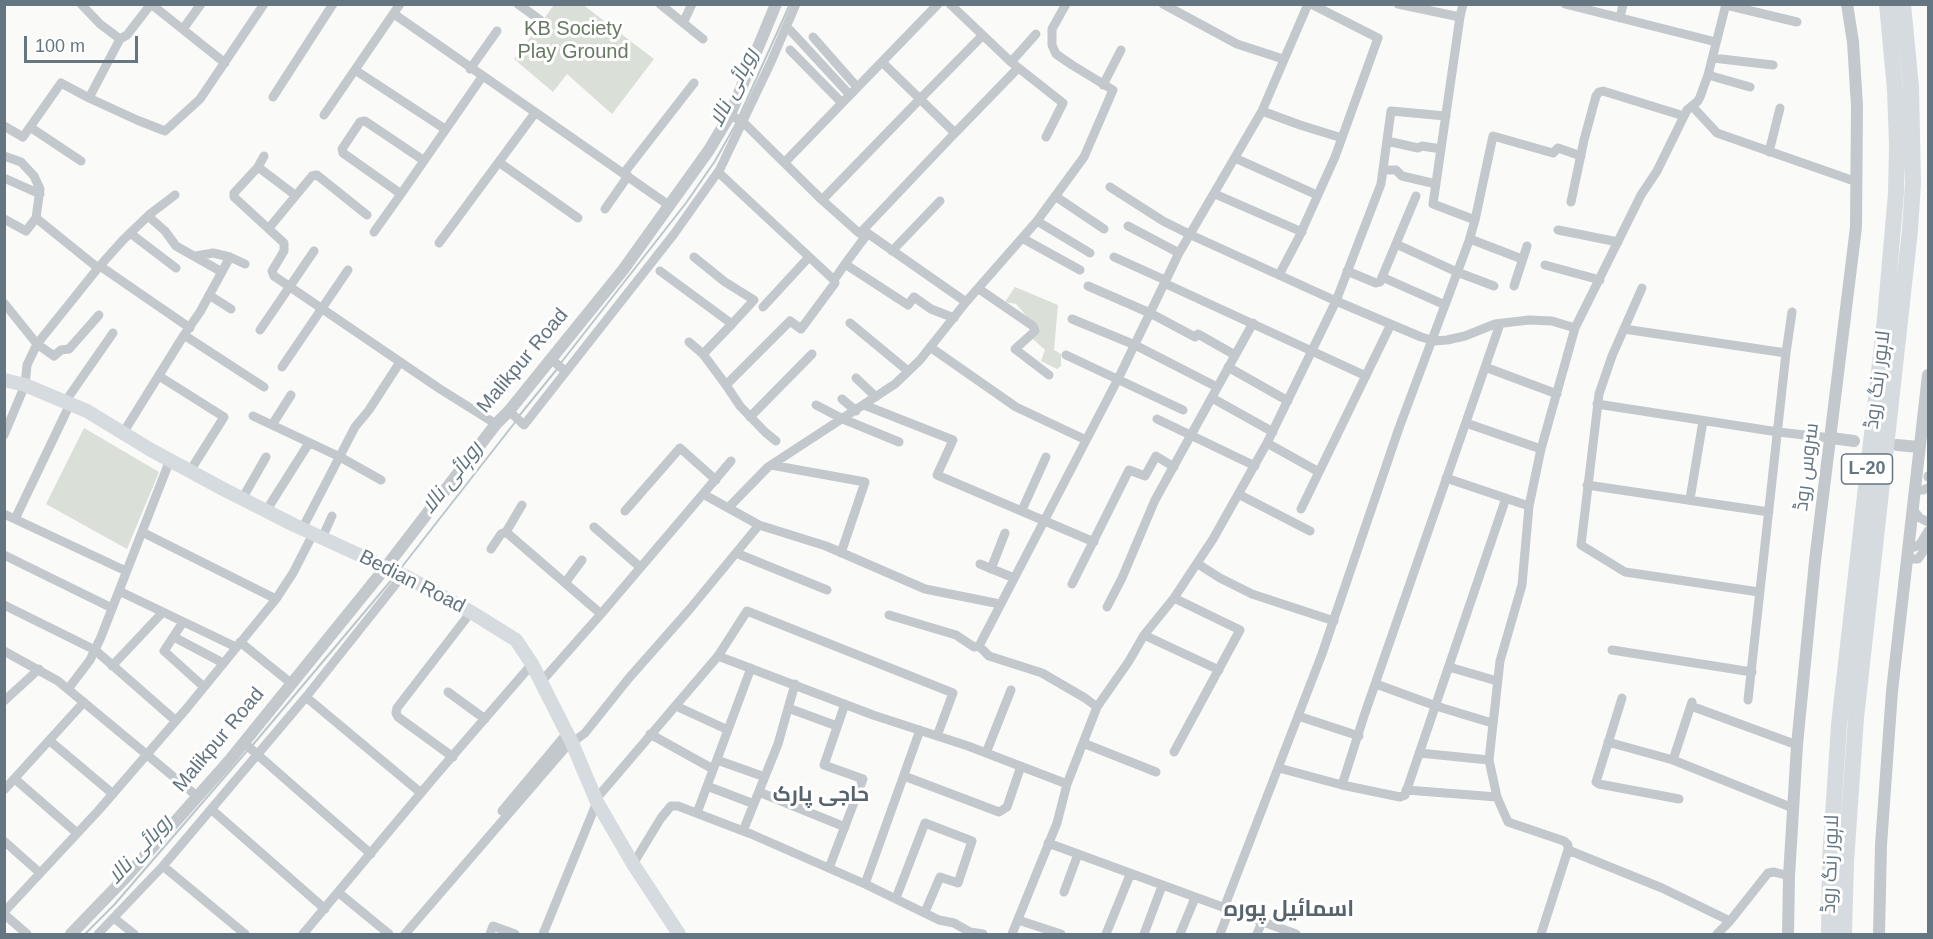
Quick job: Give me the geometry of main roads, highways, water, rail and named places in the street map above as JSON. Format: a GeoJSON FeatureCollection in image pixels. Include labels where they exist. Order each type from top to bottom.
{"type":"FeatureCollection","features":[{"type":"Feature","properties":{"kind":"highway","name":"لاہور رنگ روڈ"},"geometry":{"type":"LineString","coordinates":[[1829,934],[1830,860],[1839,725],[1885,319],[1896,193],[1895,90],[1887,4]]}},
{"type":"Feature","properties":{"kind":"highway","name":"لاہور رنگ روڈ"},"geometry":{"type":"LineString","coordinates":[[1844,934],[1846,862],[1856,718],[1910,230],[1913,183],[1911,87],[1903,4]]}},
{"type":"Feature","properties":{"kind":"main road","name":"Bedian Road"},"geometry":{"type":"LineString","coordinates":[[4,380],[25,384],[87,411],[242,499],[395,571],[471,612],[516,640],[532,664],[570,739],[597,800],[633,864],[679,934]]}},
{"type":"Feature","properties":{"kind":"waterway","name":"روہائی نالا"},"geometry":{"type":"LineString","coordinates":[[739,117],[790,4]]}},
{"type":"Feature","properties":{"kind":"waterway","name":"روہائی نالا"},"geometry":{"type":"LineString","coordinates":[[560,364],[686,203],[715,161],[737,122]]}},
{"type":"Feature","properties":{"kind":"waterway","name":"روہائی نالا"},"geometry":{"type":"LineString","coordinates":[[519,416],[557,369]]}},
{"type":"Feature","properties":{"kind":"waterway","name":"روہائی نالا"},"geometry":{"type":"LineString","coordinates":[[401,568],[516,421]]}},
{"type":"Feature","properties":{"kind":"waterway","name":"روہائی نالا"},"geometry":{"type":"LineString","coordinates":[[251,747],[394,577]]}},
{"type":"Feature","properties":{"kind":"waterway","name":"روہائی نالا"},"geometry":{"type":"LineString","coordinates":[[85,934],[114,905],[247,751]]}},
{"type":"Feature","properties":{"kind":"district","name":"حاجی پارک"},"geometry":{"type":"Point","coordinates":[821,795]}},
{"type":"Feature","properties":{"kind":"district","name":"اسمائیل پورہ"},"geometry":{"type":"Point","coordinates":[1289,910]}},
{"type":"Feature","properties":{"kind":"park label","name":"KB Society Play Ground"},"geometry":{"type":"Point","coordinates":[573,40]}}]}
